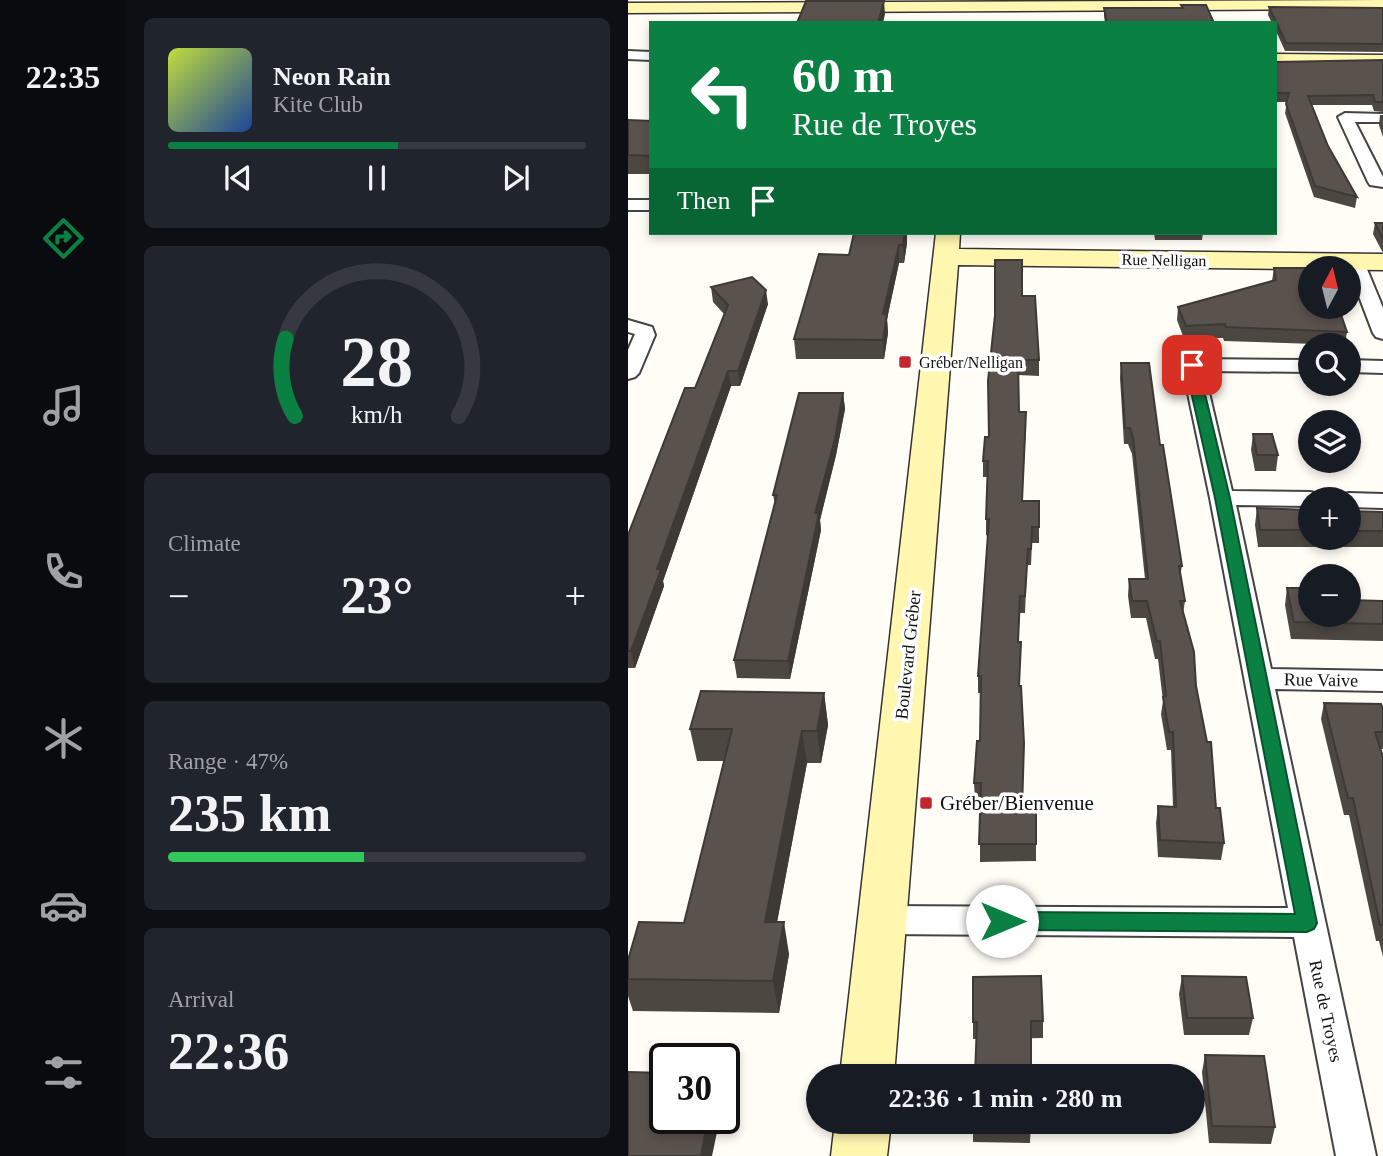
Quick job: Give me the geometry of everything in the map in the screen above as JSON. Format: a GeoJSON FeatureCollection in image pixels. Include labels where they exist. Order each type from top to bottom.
{"type":"FeatureCollection","features":[{"type":"Feature","properties":{"kind":"main road"},"geometry":{"type":"LineString","coordinates":[[1112,0],[1383,2]]}},
{"type":"Feature","properties":{"kind":"main road"},"geometry":{"type":"LineString","coordinates":[[628,2],[967,8],[1123,0]]}},
{"type":"Feature","properties":{"kind":"main road"},"geometry":{"type":"LineString","coordinates":[[628,8],[967,8],[1383,2]]}},
{"type":"Feature","properties":{"kind":"main road"},"geometry":{"type":"LineString","coordinates":[[854,7],[914,11],[935,15],[946,21]]}},
{"type":"Feature","properties":{"kind":"main road"},"geometry":{"type":"LineString","coordinates":[[1277,60],[1383,61]]}},
{"type":"Feature","properties":{"kind":"main road","name":"Rue Nelligan"},"geometry":{"type":"LineString","coordinates":[[946,245],[1298,260]]}},
{"type":"Feature","properties":{"kind":"main road","name":"Boulevard Gréber"},"geometry":{"type":"LineString","coordinates":[[868,1064],[946,245]]}},
{"type":"Feature","properties":{"kind":"main road","name":"Rue Nelligan"},"geometry":{"type":"LineString","coordinates":[[1361,262],[1383,262]]}},
{"type":"Feature","properties":{"kind":"main road"},"geometry":{"type":"LineString","coordinates":[[859,1156],[862,1134]]}},
{"type":"Feature","properties":{"kind":"street"},"geometry":{"type":"LineString","coordinates":[[628,55],[649,56]]}},
{"type":"Feature","properties":{"kind":"street"},"geometry":{"type":"LineString","coordinates":[[1383,118],[1346,117],[1376,182],[1383,182]]}},
{"type":"Feature","properties":{"kind":"street"},"geometry":{"type":"LineString","coordinates":[[628,205],[649,205]]}},
{"type":"Feature","properties":{"kind":"street"},"geometry":{"type":"LineString","coordinates":[[1361,277],[1383,332]]}},
{"type":"Feature","properties":{"kind":"street"},"geometry":{"type":"LineString","coordinates":[[628,326],[645,331],[628,373]]}},
{"type":"Feature","properties":{"kind":"street","name":"Rue de Troyes"},"geometry":{"type":"LineString","coordinates":[[1298,366],[1192,365],[1222,498],[1356,1156]]}},
{"type":"Feature","properties":{"kind":"street"},"geometry":{"type":"LineString","coordinates":[[1361,366],[1383,367]]}},
{"type":"Feature","properties":{"kind":"street"},"geometry":{"type":"LineString","coordinates":[[1222,498],[1298,499]]}},
{"type":"Feature","properties":{"kind":"street"},"geometry":{"type":"LineString","coordinates":[[1361,500],[1383,501]]}},
{"type":"Feature","properties":{"kind":"street","name":"Rue Vaive"},"geometry":{"type":"LineString","coordinates":[[1258,679],[1383,681]]}},
{"type":"Feature","properties":{"kind":"street"},"geometry":{"type":"LineString","coordinates":[[882,920],[1307,923]]}},
{"type":"Feature","properties":{"kind":"building"},"geometry":{"type":"Polygon","coordinates":[[[806,1],[884,1],[879,21],[798,21],[806,1]]]}},
{"type":"Feature","properties":{"kind":"building"},"geometry":{"type":"Polygon","coordinates":[[[1181,5],[1206,5],[1213,21],[1107,21],[1104,8],[1183,8],[1181,5]]]}},
{"type":"Feature","properties":{"kind":"building"},"geometry":{"type":"Polygon","coordinates":[[[1269,7],[1383,8],[1383,44],[1286,43],[1269,7]]]}},
{"type":"Feature","properties":{"kind":"building"},"geometry":{"type":"Polygon","coordinates":[[[1383,60],[1383,102],[1375,102],[1373,95],[1308,96],[1328,146],[1357,197],[1315,186],[1286,104],[1289,93],[1277,93],[1277,62],[1383,60]]]}},
{"type":"Feature","properties":{"kind":"building"},"geometry":{"type":"Polygon","coordinates":[[[628,120],[649,121],[649,156],[628,155],[628,120]]]}},
{"type":"Feature","properties":{"kind":"building"},"geometry":{"type":"Polygon","coordinates":[[[1375,223],[1383,223],[1383,239],[1375,223]]]}},
{"type":"Feature","properties":{"kind":"building"},"geometry":{"type":"Polygon","coordinates":[[[854,235],[905,235],[903,245],[899,245],[883,314],[887,314],[883,340],[794,339],[819,254],[849,255],[854,235]]]}},
{"type":"Feature","properties":{"kind":"building"},"geometry":{"type":"Polygon","coordinates":[[[995,260],[1022,260],[1022,296],[1035,296],[1039,360],[1018,360],[1019,412],[1026,412],[1022,501],[1039,501],[1039,527],[1032,527],[1025,596],[1020,596],[1018,642],[1021,642],[1019,686],[1024,743],[1022,810],[1036,811],[1036,844],[979,844],[981,783],[974,783],[977,741],[980,741],[981,676],[978,676],[989,519],[986,519],[988,461],[983,461],[985,437],[989,437],[988,381],[995,315],[995,260]]]}},
{"type":"Feature","properties":{"kind":"building"},"geometry":{"type":"Polygon","coordinates":[[[1274,268],[1298,268],[1298,319],[1342,319],[1347,332],[1226,327],[1225,324],[1186,326],[1178,307],[1276,280],[1274,268]]]}},
{"type":"Feature","properties":{"kind":"building"},"geometry":{"type":"Polygon","coordinates":[[[752,277],[766,290],[738,371],[728,371],[657,569],[661,569],[631,651],[628,651],[628,535],[685,388],[695,388],[728,305],[711,287],[752,277]]]}},
{"type":"Feature","properties":{"kind":"building"},"geometry":{"type":"Polygon","coordinates":[[[1121,363],[1149,363],[1160,445],[1163,445],[1182,566],[1179,566],[1185,601],[1180,601],[1194,652],[1196,686],[1207,742],[1211,742],[1216,808],[1220,808],[1224,843],[1160,840],[1158,806],[1176,807],[1173,732],[1169,732],[1163,697],[1166,696],[1160,641],[1157,642],[1147,601],[1132,601],[1129,579],[1148,579],[1133,438],[1130,428],[1125,428],[1121,363]]]}},
{"type":"Feature","properties":{"kind":"building"},"geometry":{"type":"Polygon","coordinates":[[[799,393],[843,393],[835,439],[815,513],[819,513],[788,661],[734,660],[777,495],[773,495],[799,393]]]}},
{"type":"Feature","properties":{"kind":"building"},"geometry":{"type":"Polygon","coordinates":[[[1253,434],[1272,434],[1278,455],[1257,455],[1253,434]]]}},
{"type":"Feature","properties":{"kind":"building"},"geometry":{"type":"Polygon","coordinates":[[[1257,508],[1298,510],[1298,530],[1260,530],[1257,508]]]}},
{"type":"Feature","properties":{"kind":"building"},"geometry":{"type":"Polygon","coordinates":[[[1361,511],[1383,512],[1383,531],[1361,531],[1361,511]]]}},
{"type":"Feature","properties":{"kind":"building"},"geometry":{"type":"Polygon","coordinates":[[[1287,588],[1298,588],[1298,622],[1294,622],[1287,588]]]}},
{"type":"Feature","properties":{"kind":"building"},"geometry":{"type":"Polygon","coordinates":[[[1361,600],[1383,601],[1383,624],[1361,624],[1361,600]]]}},
{"type":"Feature","properties":{"kind":"building"},"geometry":{"type":"Polygon","coordinates":[[[701,691],[824,693],[817,731],[802,731],[765,922],[784,922],[773,981],[628,979],[628,960],[639,922],[684,923],[732,729],[690,729],[701,691]]]}},
{"type":"Feature","properties":{"kind":"building"},"geometry":{"type":"Polygon","coordinates":[[[1324,703],[1381,704],[1383,709],[1383,732],[1375,732],[1383,757],[1383,925],[1380,925],[1353,798],[1348,798],[1324,703]]]}},
{"type":"Feature","properties":{"kind":"building"},"geometry":{"type":"Polygon","coordinates":[[[1041,976],[1043,1021],[1031,1021],[1031,1064],[975,1064],[977,1022],[973,1022],[973,977],[1041,976]]]}},
{"type":"Feature","properties":{"kind":"building"},"geometry":{"type":"Polygon","coordinates":[[[1182,976],[1246,977],[1253,1018],[1187,1018],[1182,976]]]}},
{"type":"Feature","properties":{"kind":"building"},"geometry":{"type":"Polygon","coordinates":[[[1205,1055],[1264,1056],[1275,1127],[1212,1126],[1205,1055]]]}},
{"type":"Feature","properties":{"kind":"building"},"geometry":{"type":"Polygon","coordinates":[[[628,1072],[649,1073],[649,1134],[705,1134],[701,1156],[628,1156],[628,1072]]]}},
{"type":"Feature","properties":{"kind":"place","name":"Gréber/Nelligan"},"geometry":{"type":"Point","coordinates":[905,362]}},
{"type":"Feature","properties":{"kind":"place","name":"Gréber/Bienvenue"},"geometry":{"type":"Point","coordinates":[926,803]}},
{"type":"Feature","properties":{"kind":"route"},"geometry":{"type":"LineString","coordinates":[[1002,921],[1307,923],[1222,498],[1192,365]]}}]}
